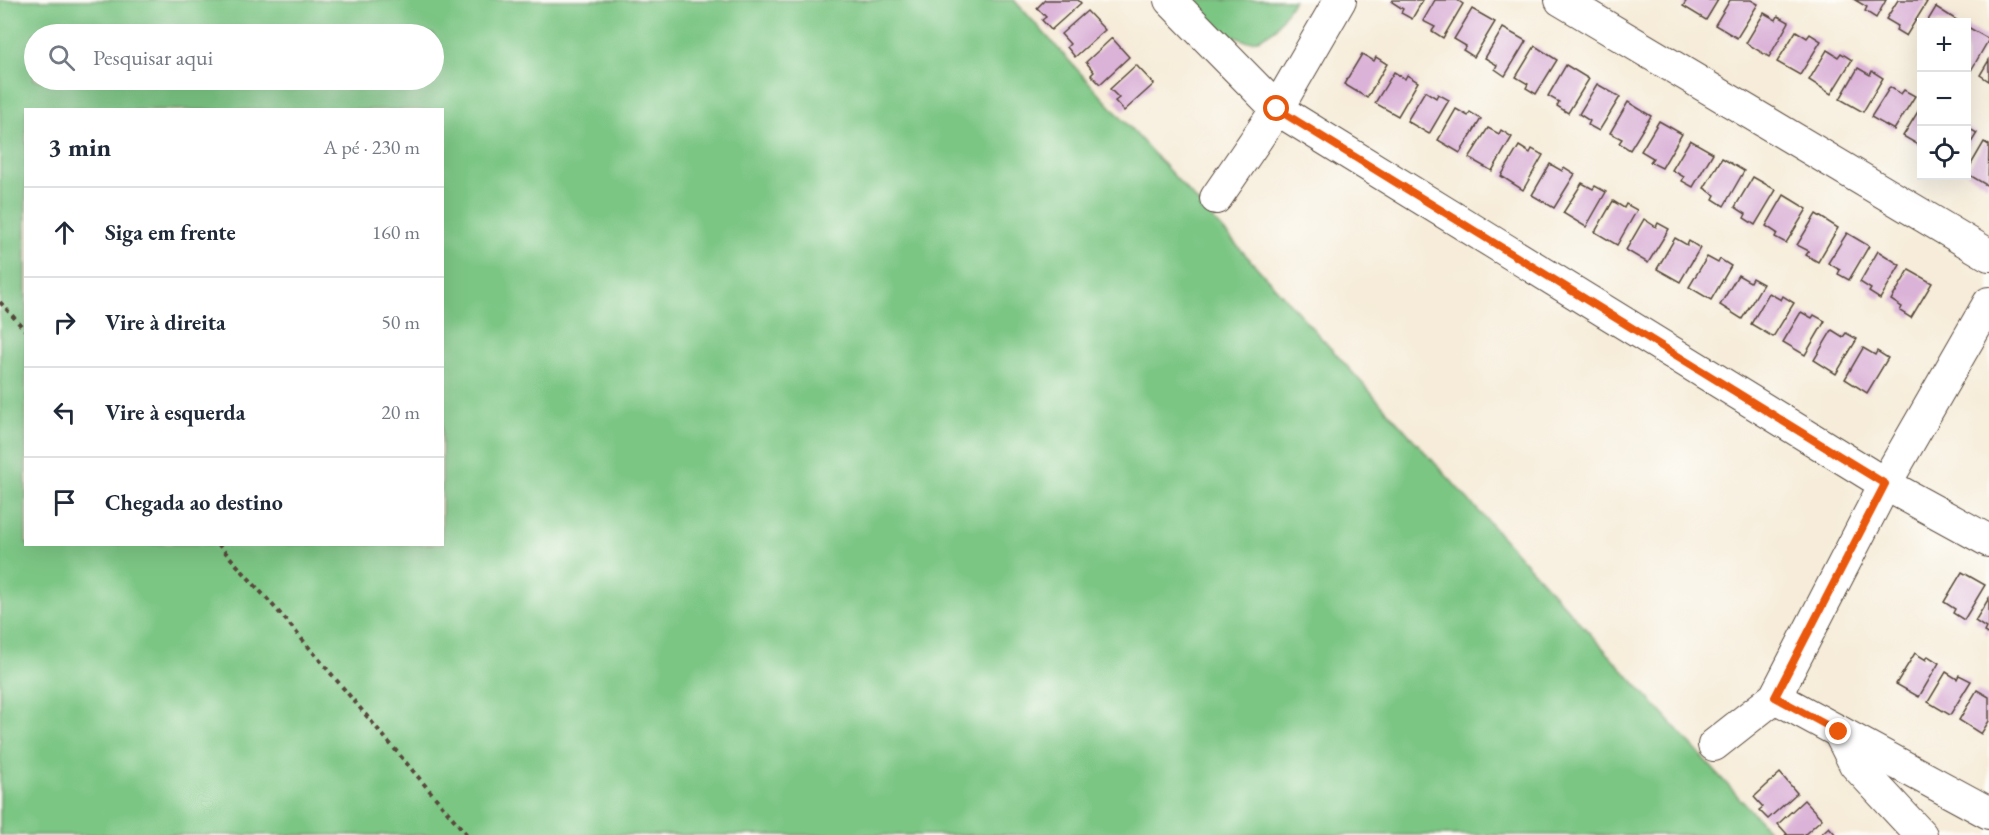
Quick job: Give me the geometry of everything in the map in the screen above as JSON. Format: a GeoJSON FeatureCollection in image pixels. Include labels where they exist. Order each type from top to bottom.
{"type":"FeatureCollection","features":[{"type":"Feature","properties":{"kind":"street"},"geometry":{"type":"LineString","coordinates":[[1170,0],[1277,109],[1885,484],[1989,541]]}},
{"type":"Feature","properties":{"kind":"street"},"geometry":{"type":"LineString","coordinates":[[1216,198],[1277,109],[1340,0]]}},
{"type":"Feature","properties":{"kind":"street"},"geometry":{"type":"LineString","coordinates":[[1561,0],[1989,255]]}},
{"type":"Feature","properties":{"kind":"street"},"geometry":{"type":"LineString","coordinates":[[1714,745],[1775,697],[1885,484],[1989,303]]}},
{"type":"Feature","properties":{"kind":"street"},"geometry":{"type":"LineString","coordinates":[[1775,697],[1989,813]]}},
{"type":"Feature","properties":{"kind":"street"},"geometry":{"type":"LineString","coordinates":[[1839,732],[1855,764],[1921,835]]}},
{"type":"Feature","properties":{"kind":"path"},"geometry":{"type":"LineString","coordinates":[[0,302],[24,329]]}},
{"type":"Feature","properties":{"kind":"path"},"geometry":{"type":"LineString","coordinates":[[220,546],[285,619],[467,835]]}},
{"type":"Feature","properties":{"kind":"green space"},"geometry":{"type":"Polygon","coordinates":[[[0,0],[1014,0],[1773,835],[0,835],[0,0]]]}},
{"type":"Feature","properties":{"kind":"green space"},"geometry":{"type":"Polygon","coordinates":[[[1193,0],[1294,0],[1275,29],[1258,40],[1246,41],[1224,33],[1193,0]]]}},
{"type":"Feature","properties":{"kind":"building"},"geometry":{"type":"Polygon","coordinates":[[[1045,0],[1078,0],[1081,3],[1051,30],[1042,20],[1046,17],[1037,8],[1045,0]]]}},
{"type":"Feature","properties":{"kind":"building"},"geometry":{"type":"Polygon","coordinates":[[[1393,0],[1423,0],[1412,19],[1401,13],[1403,9],[1392,2],[1393,0]]]}},
{"type":"Feature","properties":{"kind":"building"},"geometry":{"type":"Polygon","coordinates":[[[1435,0],[1457,0],[1463,4],[1443,38],[1432,31],[1435,27],[1423,21],[1435,0]]]}},
{"type":"Feature","properties":{"kind":"building"},"geometry":{"type":"Polygon","coordinates":[[[1687,0],[1718,0],[1706,20],[1683,6],[1687,0]]]}},
{"type":"Feature","properties":{"kind":"building"},"geometry":{"type":"Polygon","coordinates":[[[1730,0],[1751,0],[1758,4],[1737,38],[1715,25],[1730,0]]]}},
{"type":"Feature","properties":{"kind":"building"},"geometry":{"type":"Polygon","coordinates":[[[1855,0],[1886,0],[1876,18],[1865,11],[1867,7],[1855,0]]]}},
{"type":"Feature","properties":{"kind":"building"},"geometry":{"type":"Polygon","coordinates":[[[1898,0],[1927,2],[1906,36],[1896,30],[1898,26],[1886,19],[1898,0]]]}},
{"type":"Feature","properties":{"kind":"building"},"geometry":{"type":"Polygon","coordinates":[[[1936,7],[1953,18],[1929,18],[1936,7]]]}},
{"type":"Feature","properties":{"kind":"building"},"geometry":{"type":"Polygon","coordinates":[[[1472,9],[1495,22],[1474,57],[1463,50],[1466,46],[1454,39],[1472,9]]]}},
{"type":"Feature","properties":{"kind":"building"},"geometry":{"type":"Polygon","coordinates":[[[1087,11],[1105,30],[1075,57],[1067,47],[1070,44],[1061,34],[1087,11]]]}},
{"type":"Feature","properties":{"kind":"building"},"geometry":{"type":"Polygon","coordinates":[[[1764,13],[1776,20],[1778,16],[1789,22],[1769,57],[1746,43],[1764,13]]]}},
{"type":"Feature","properties":{"kind":"building"},"geometry":{"type":"Polygon","coordinates":[[[1503,28],[1526,41],[1505,76],[1495,69],[1497,65],[1485,58],[1503,28]]]}},
{"type":"Feature","properties":{"kind":"building"},"geometry":{"type":"Polygon","coordinates":[[[1971,29],[1989,39],[1971,70],[1971,29]]]}},
{"type":"Feature","properties":{"kind":"building"},"geometry":{"type":"Polygon","coordinates":[[[1796,31],[1807,38],[1810,34],[1821,41],[1800,75],[1777,62],[1796,31]]]}},
{"type":"Feature","properties":{"kind":"building"},"geometry":{"type":"Polygon","coordinates":[[[1112,38],[1129,57],[1100,84],[1091,75],[1094,72],[1086,62],[1112,38]]]}},
{"type":"Feature","properties":{"kind":"building"},"geometry":{"type":"Polygon","coordinates":[[[1535,46],[1557,60],[1536,94],[1526,88],[1528,84],[1516,77],[1535,46]]]}},
{"type":"Feature","properties":{"kind":"building"},"geometry":{"type":"Polygon","coordinates":[[[1827,50],[1838,57],[1841,53],[1852,60],[1831,94],[1809,80],[1827,50]]]}},
{"type":"Feature","properties":{"kind":"building"},"geometry":{"type":"Polygon","coordinates":[[[1362,54],[1374,61],[1376,57],[1387,64],[1367,98],[1344,84],[1362,54]]]}},
{"type":"Feature","properties":{"kind":"building"},"geometry":{"type":"Polygon","coordinates":[[[1989,60],[1989,81],[1980,75],[1989,60]]]}},
{"type":"Feature","properties":{"kind":"building"},"geometry":{"type":"Polygon","coordinates":[[[1136,65],[1154,84],[1124,111],[1115,101],[1119,98],[1110,89],[1136,65]]]}},
{"type":"Feature","properties":{"kind":"building"},"geometry":{"type":"Polygon","coordinates":[[[1566,65],[1589,79],[1568,113],[1557,106],[1559,102],[1548,96],[1566,65]]]}},
{"type":"Feature","properties":{"kind":"building"},"geometry":{"type":"Polygon","coordinates":[[[1858,68],[1870,75],[1872,71],[1883,78],[1863,112],[1840,99],[1858,68]]]}},
{"type":"Feature","properties":{"kind":"building"},"geometry":{"type":"Polygon","coordinates":[[[1394,72],[1405,79],[1407,75],[1418,82],[1398,116],[1375,103],[1394,72]]]}},
{"type":"Feature","properties":{"kind":"building"},"geometry":{"type":"Polygon","coordinates":[[[1597,84],[1620,97],[1599,131],[1588,125],[1590,121],[1579,114],[1597,84]]]}},
{"type":"Feature","properties":{"kind":"building"},"geometry":{"type":"Polygon","coordinates":[[[1890,87],[1901,94],[1904,90],[1915,96],[1894,130],[1871,117],[1890,87]]]}},
{"type":"Feature","properties":{"kind":"building"},"geometry":{"type":"Polygon","coordinates":[[[1425,91],[1436,98],[1438,94],[1449,100],[1429,134],[1407,121],[1425,91]]]}},
{"type":"Feature","properties":{"kind":"building"},"geometry":{"type":"Polygon","coordinates":[[[1628,102],[1651,116],[1630,150],[1619,143],[1622,139],[1610,133],[1628,102]]]}},
{"type":"Feature","properties":{"kind":"building"},"geometry":{"type":"Polygon","coordinates":[[[1456,109],[1468,116],[1470,112],[1481,119],[1460,153],[1438,140],[1456,109]]]}},
{"type":"Feature","properties":{"kind":"building"},"geometry":{"type":"Polygon","coordinates":[[[1917,113],[1917,144],[1903,136],[1917,113]]]}},
{"type":"Feature","properties":{"kind":"building"},"geometry":{"type":"Polygon","coordinates":[[[1659,121],[1682,134],[1662,168],[1650,162],[1653,158],[1641,151],[1659,121]]]}},
{"type":"Feature","properties":{"kind":"building"},"geometry":{"type":"Polygon","coordinates":[[[1488,128],[1499,134],[1501,130],[1512,137],[1492,171],[1469,158],[1488,128]]]}},
{"type":"Feature","properties":{"kind":"building"},"geometry":{"type":"Polygon","coordinates":[[[1971,130],[1977,133],[1971,143],[1971,130]]]}},
{"type":"Feature","properties":{"kind":"building"},"geometry":{"type":"Polygon","coordinates":[[[1690,140],[1713,153],[1693,187],[1682,181],[1684,177],[1672,170],[1690,140]]]}},
{"type":"Feature","properties":{"kind":"building"},"geometry":{"type":"Polygon","coordinates":[[[1984,142],[1989,145],[1988,186],[1971,176],[1971,164],[1984,142]]]}},
{"type":"Feature","properties":{"kind":"building"},"geometry":{"type":"Polygon","coordinates":[[[1519,146],[1530,153],[1532,149],[1543,155],[1523,190],[1501,176],[1519,146]]]}},
{"type":"Feature","properties":{"kind":"building"},"geometry":{"type":"Polygon","coordinates":[[[1722,158],[1744,171],[1724,206],[1713,199],[1715,195],[1704,188],[1722,158]]]}},
{"type":"Feature","properties":{"kind":"building"},"geometry":{"type":"Polygon","coordinates":[[[1550,164],[1562,171],[1564,167],[1575,174],[1554,208],[1532,195],[1550,164]]]}},
{"type":"Feature","properties":{"kind":"building"},"geometry":{"type":"Polygon","coordinates":[[[1753,177],[1776,190],[1755,225],[1744,218],[1746,214],[1735,207],[1753,177]]]}},
{"type":"Feature","properties":{"kind":"building"},"geometry":{"type":"Polygon","coordinates":[[[1582,183],[1606,192],[1586,227],[1563,213],[1582,183]]]}},
{"type":"Feature","properties":{"kind":"building"},"geometry":{"type":"Polygon","coordinates":[[[1784,195],[1807,209],[1786,243],[1775,237],[1777,233],[1766,226],[1784,195]]]}},
{"type":"Feature","properties":{"kind":"building"},"geometry":{"type":"Polygon","coordinates":[[[1613,201],[1624,208],[1626,204],[1637,210],[1617,245],[1595,232],[1613,201]]]}},
{"type":"Feature","properties":{"kind":"building"},"geometry":{"type":"Polygon","coordinates":[[[1816,214],[1838,228],[1818,262],[1806,255],[1809,251],[1797,245],[1816,214]]]}},
{"type":"Feature","properties":{"kind":"building"},"geometry":{"type":"Polygon","coordinates":[[[1644,219],[1656,227],[1658,223],[1669,229],[1648,263],[1626,250],[1644,219]]]}},
{"type":"Feature","properties":{"kind":"building"},"geometry":{"type":"Polygon","coordinates":[[[1847,233],[1869,246],[1849,280],[1838,274],[1840,270],[1828,263],[1847,233]]]}},
{"type":"Feature","properties":{"kind":"building"},"geometry":{"type":"Polygon","coordinates":[[[1675,238],[1687,245],[1689,241],[1700,248],[1680,282],[1657,269],[1675,238]]]}},
{"type":"Feature","properties":{"kind":"building"},"geometry":{"type":"Polygon","coordinates":[[[1878,251],[1900,265],[1880,299],[1860,282],[1878,251]]]}},
{"type":"Feature","properties":{"kind":"building"},"geometry":{"type":"Polygon","coordinates":[[[1707,257],[1718,263],[1720,259],[1731,266],[1711,300],[1689,287],[1707,257]]]}},
{"type":"Feature","properties":{"kind":"building"},"geometry":{"type":"Polygon","coordinates":[[[1909,270],[1932,283],[1911,318],[1900,311],[1902,307],[1891,300],[1909,270]]]}},
{"type":"Feature","properties":{"kind":"building"},"geometry":{"type":"Polygon","coordinates":[[[1738,275],[1750,282],[1752,278],[1763,284],[1742,319],[1720,305],[1738,275]]]}},
{"type":"Feature","properties":{"kind":"building"},"geometry":{"type":"Polygon","coordinates":[[[1769,293],[1781,300],[1783,296],[1794,303],[1773,337],[1751,324],[1769,293]]]}},
{"type":"Feature","properties":{"kind":"building"},"geometry":{"type":"Polygon","coordinates":[[[1801,312],[1825,321],[1805,355],[1783,342],[1801,312]]]}},
{"type":"Feature","properties":{"kind":"building"},"geometry":{"type":"Polygon","coordinates":[[[1832,330],[1843,337],[1846,333],[1857,339],[1836,374],[1814,360],[1832,330]]]}},
{"type":"Feature","properties":{"kind":"building"},"geometry":{"type":"Polygon","coordinates":[[[1863,348],[1875,355],[1877,351],[1888,358],[1867,393],[1845,379],[1863,348]]]}},
{"type":"Feature","properties":{"kind":"building"},"geometry":{"type":"Polygon","coordinates":[[[1962,572],[1985,585],[1964,620],[1953,613],[1955,609],[1944,602],[1962,572]]]}},
{"type":"Feature","properties":{"kind":"building"},"geometry":{"type":"Polygon","coordinates":[[[1989,598],[1989,635],[1984,632],[1986,628],[1975,621],[1989,598]]]}},
{"type":"Feature","properties":{"kind":"building"},"geometry":{"type":"Polygon","coordinates":[[[1915,653],[1926,660],[1928,656],[1939,663],[1919,697],[1896,684],[1915,653]]]}},
{"type":"Feature","properties":{"kind":"building"},"geometry":{"type":"Polygon","coordinates":[[[1946,672],[1957,679],[1959,675],[1971,681],[1950,715],[1928,702],[1946,672]]]}},
{"type":"Feature","properties":{"kind":"building"},"geometry":{"type":"Polygon","coordinates":[[[1977,690],[1989,697],[1989,721],[1981,734],[1959,720],[1977,690]]]}},
{"type":"Feature","properties":{"kind":"building"},"geometry":{"type":"Polygon","coordinates":[[[1780,773],[1797,793],[1768,819],[1759,810],[1763,807],[1754,797],[1780,773]]]}},
{"type":"Feature","properties":{"kind":"building"},"geometry":{"type":"Polygon","coordinates":[[[1804,800],[1822,819],[1804,835],[1785,835],[1787,834],[1778,824],[1804,800]]]}},
{"type":"Feature","properties":{"kind":"building"},"geometry":{"type":"Polygon","coordinates":[[[1829,827],[1836,835],[1820,835],[1829,827]]]}},
{"type":"Feature","properties":{"kind":"route"},"geometry":{"type":"LineString","coordinates":[[1277,109],[1885,484],[1775,697],[1839,732]]}}]}
